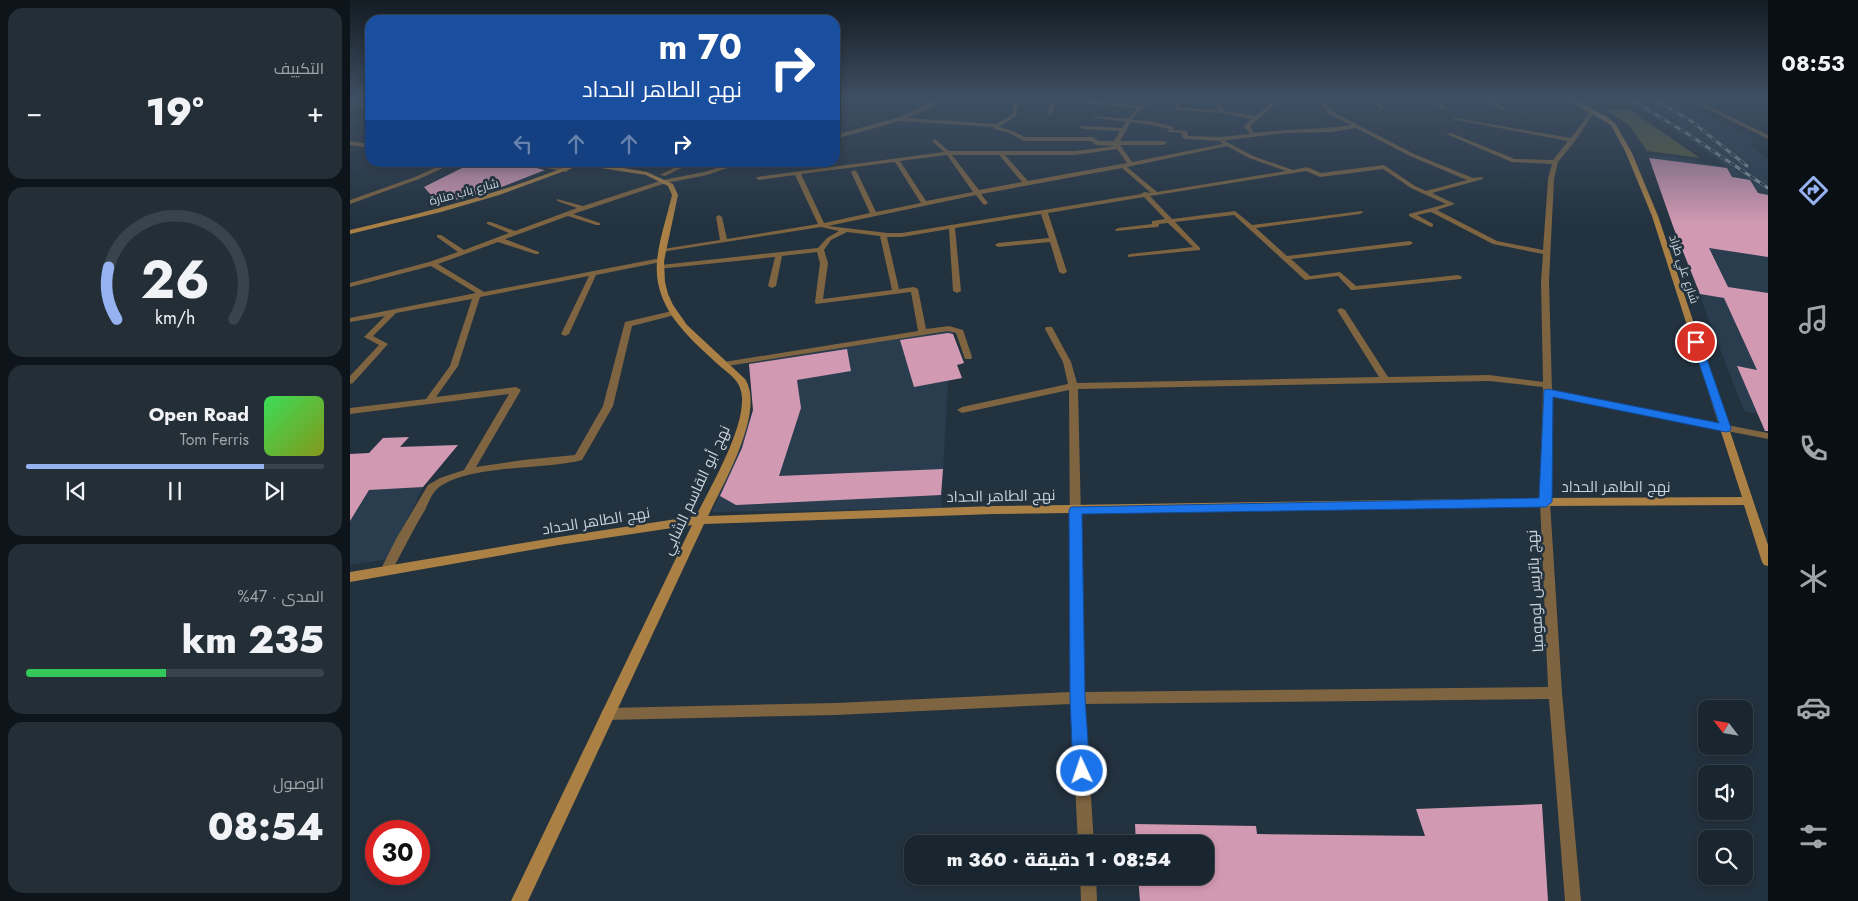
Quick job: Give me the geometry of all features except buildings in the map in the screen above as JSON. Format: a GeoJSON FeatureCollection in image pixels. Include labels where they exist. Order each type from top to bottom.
{"type":"FeatureCollection","features":[{"type":"Feature","properties":{"kind":"street"},"geometry":{"type":"LineString","coordinates":[[1094,140],[1096,143],[1117,145],[1164,143]]}},
{"type":"Feature","properties":{"kind":"street"},"geometry":{"type":"LineString","coordinates":[[1117,145],[1119,140]]}},
{"type":"Feature","properties":{"kind":"street"},"geometry":{"type":"LineString","coordinates":[[1221,140],[1226,145],[1251,157],[1293,172]]}},
{"type":"Feature","properties":{"kind":"street"},"geometry":{"type":"LineString","coordinates":[[1384,140],[1412,155],[1472,180]]}},
{"type":"Feature","properties":{"kind":"street"},"geometry":{"type":"LineString","coordinates":[[1464,140],[1514,161],[1555,162]]}},
{"type":"Feature","properties":{"kind":"street","name":"نهج باتريس لومومبا"},"geometry":{"type":"LineString","coordinates":[[1573,140],[1555,162],[1551,179],[1545,281],[1547,389],[1546,502],[1555,693],[1573,901]]}},
{"type":"Feature","properties":{"kind":"street","name":"شارع علي طراد"},"geometry":{"type":"LineString","coordinates":[[1621,140],[1654,216],[1726,428],[1768,562]]}},
{"type":"Feature","properties":{"kind":"street"},"geometry":{"type":"LineString","coordinates":[[935,141],[948,153],[975,193],[985,204]]}},
{"type":"Feature","properties":{"kind":"street"},"geometry":{"type":"LineString","coordinates":[[352,144],[365,145]]}},
{"type":"Feature","properties":{"kind":"street"},"geometry":{"type":"LineString","coordinates":[[840,166],[948,153],[1075,153],[1117,145]]}},
{"type":"Feature","properties":{"kind":"street"},"geometry":{"type":"LineString","coordinates":[[1117,145],[1130,164]]}},
{"type":"Feature","properties":{"kind":"street"},"geometry":{"type":"LineString","coordinates":[[350,320],[394,310],[593,275],[662,259],[724,241],[822,225],[924,203],[1226,145]]}},
{"type":"Feature","properties":{"kind":"street"},"geometry":{"type":"LineString","coordinates":[[1000,152],[1026,183]]}},
{"type":"Feature","properties":{"kind":"street"},"geometry":{"type":"LineString","coordinates":[[896,159],[924,203]]}},
{"type":"Feature","properties":{"kind":"street"},"geometry":{"type":"LineString","coordinates":[[1122,165],[1155,193]]}},
{"type":"Feature","properties":{"kind":"street"},"geometry":{"type":"LineString","coordinates":[[350,202],[418,178],[443,167]]}},
{"type":"Feature","properties":{"kind":"street"},"geometry":{"type":"LineString","coordinates":[[548,167],[566,170]]}},
{"type":"Feature","properties":{"kind":"street","name":"شارع باب منارة"},"geometry":{"type":"LineString","coordinates":[[350,232],[477,201],[522,187],[573,167]]}},
{"type":"Feature","properties":{"kind":"street"},"geometry":{"type":"LineString","coordinates":[[605,167],[664,178],[705,174],[727,167]]}},
{"type":"Feature","properties":{"kind":"street"},"geometry":{"type":"LineString","coordinates":[[350,285],[432,264],[465,253],[664,178],[683,167]]}},
{"type":"Feature","properties":{"kind":"street"},"geometry":{"type":"LineString","coordinates":[[805,167],[806,171]]}},
{"type":"Feature","properties":{"kind":"street"},"geometry":{"type":"LineString","coordinates":[[759,178],[836,167]]}},
{"type":"Feature","properties":{"kind":"street"},"geometry":{"type":"LineString","coordinates":[[822,225],[846,230],[902,235],[1144,194],[1307,169],[1320,174],[1384,167],[1413,187],[1452,204],[1411,215],[1430,225]]}},
{"type":"Feature","properties":{"kind":"street"},"geometry":{"type":"LineString","coordinates":[[797,172],[822,225]]}},
{"type":"Feature","properties":{"kind":"street"},"geometry":{"type":"LineString","coordinates":[[854,172],[874,214]]}},
{"type":"Feature","properties":{"kind":"street","name":"نهج أبو القاسم الشابي"},"geometry":{"type":"LineString","coordinates":[[519,901],[730,456],[745,413],[747,398],[743,381],[724,365],[672,312],[661,282],[662,259],[675,195],[671,185],[664,178]]}},
{"type":"Feature","properties":{"kind":"street"},"geometry":{"type":"LineString","coordinates":[[1424,192],[1481,178]]}},
{"type":"Feature","properties":{"kind":"street"},"geometry":{"type":"LineString","coordinates":[[1130,256],[1198,248],[1144,194]]}},
{"type":"Feature","properties":{"kind":"street"},"geometry":{"type":"LineString","coordinates":[[559,200],[583,208]]}},
{"type":"Feature","properties":{"kind":"street"},"geometry":{"type":"LineString","coordinates":[[1431,210],[1495,244],[1547,253]]}},
{"type":"Feature","properties":{"kind":"street"},"geometry":{"type":"LineString","coordinates":[[1044,212],[1063,272]]}},
{"type":"Feature","properties":{"kind":"street"},"geometry":{"type":"LineString","coordinates":[[1250,227],[1360,212]]}},
{"type":"Feature","properties":{"kind":"street"},"geometry":{"type":"LineString","coordinates":[[1118,230],[1157,225],[1154,222],[1235,213],[1308,278],[1340,274],[1354,288],[1458,277]]}},
{"type":"Feature","properties":{"kind":"street"},"geometry":{"type":"LineString","coordinates":[[568,214],[598,224]]}},
{"type":"Feature","properties":{"kind":"street"},"geometry":{"type":"LineString","coordinates":[[719,217],[724,241]]}},
{"type":"Feature","properties":{"kind":"street"},"geometry":{"type":"LineString","coordinates":[[489,223],[516,234]]}},
{"type":"Feature","properties":{"kind":"street"},"geometry":{"type":"LineString","coordinates":[[952,226],[958,291]]}},
{"type":"Feature","properties":{"kind":"street"},"geometry":{"type":"LineString","coordinates":[[662,259],[779,254],[820,250],[829,239],[846,230]]}},
{"type":"Feature","properties":{"kind":"street"},"geometry":{"type":"LineString","coordinates":[[883,234],[896,290]]}},
{"type":"Feature","properties":{"kind":"street"},"geometry":{"type":"LineString","coordinates":[[439,236],[465,253]]}},
{"type":"Feature","properties":{"kind":"street"},"geometry":{"type":"LineString","coordinates":[[500,240],[537,253]]}},
{"type":"Feature","properties":{"kind":"street"},"geometry":{"type":"LineString","coordinates":[[998,246],[1054,240]]}},
{"type":"Feature","properties":{"kind":"street"},"geometry":{"type":"LineString","coordinates":[[1286,258],[1410,243]]}},
{"type":"Feature","properties":{"kind":"street"},"geometry":{"type":"LineString","coordinates":[[820,250],[824,263],[819,302],[914,289],[922,331]]}},
{"type":"Feature","properties":{"kind":"street"},"geometry":{"type":"LineString","coordinates":[[772,286],[779,254]]}},
{"type":"Feature","properties":{"kind":"street"},"geometry":{"type":"LineString","coordinates":[[432,264],[474,288],[479,296]]}},
{"type":"Feature","properties":{"kind":"street"},"geometry":{"type":"LineString","coordinates":[[565,334],[593,275]]}},
{"type":"Feature","properties":{"kind":"street"},"geometry":{"type":"LineString","coordinates":[[429,401],[454,366],[479,296]]}},
{"type":"Feature","properties":{"kind":"street"},"geometry":{"type":"LineString","coordinates":[[350,381],[384,344],[368,337],[394,310]]}},
{"type":"Feature","properties":{"kind":"street"},"geometry":{"type":"LineString","coordinates":[[1341,310],[1385,380]]}},
{"type":"Feature","properties":{"kind":"street"},"geometry":{"type":"LineString","coordinates":[[386,571],[402,539],[432,488],[446,479],[468,472],[578,458],[608,406],[628,324],[672,312]]}},
{"type":"Feature","properties":{"kind":"street"},"geometry":{"type":"LineString","coordinates":[[724,365],[949,328],[958,329],[960,332],[968,357]]}},
{"type":"Feature","properties":{"kind":"street"},"geometry":{"type":"LineString","coordinates":[[1049,329],[1067,362],[1073,386],[1078,698],[1086,835]]}},
{"type":"Feature","properties":{"kind":"street"},"geometry":{"type":"LineString","coordinates":[[962,410],[1073,386],[1489,378],[1768,436]]}},
{"type":"Feature","properties":{"kind":"street"},"geometry":{"type":"LineString","coordinates":[[350,411],[516,390],[468,472]]}},
{"type":"Feature","properties":{"kind":"street","name":"نهج الطاهر الحداد"},"geometry":{"type":"LineString","coordinates":[[350,577],[559,541],[698,520],[994,510],[1748,501]]}},
{"type":"Feature","properties":{"kind":"street"},"geometry":{"type":"LineString","coordinates":[[608,714],[836,709],[1078,698],[1555,693]]}},
{"type":"Feature","properties":{"kind":"street"},"geometry":{"type":"LineString","coordinates":[[1088,885],[1089,901]]}},
{"type":"Feature","properties":{"kind":"shaded area"},"geometry":{"type":"Polygon","coordinates":[[[1688,140],[1757,140],[1763,143],[1749,144],[1768,159],[1768,416],[1744,411],[1674,229],[1648,154],[1696,160],[1726,167],[1721,161],[1688,140]]]}},
{"type":"Feature","properties":{"kind":"shaded area"},"geometry":{"type":"Polygon","coordinates":[[[951,330],[964,363],[957,365],[962,378],[948,381],[941,508],[712,512],[753,410],[749,363],[951,330]]]}},
{"type":"Feature","properties":{"kind":"shaded area"},"geometry":{"type":"Polygon","coordinates":[[[458,445],[423,487],[388,559],[350,565],[350,454],[369,453],[400,446],[458,445]]]}},
{"type":"Feature","properties":{"kind":"green space"},"geometry":{"type":"Polygon","coordinates":[[[1640,140],[1674,140],[1700,158],[1647,151],[1640,140]]]}},
{"type":"Feature","properties":{"kind":"railway"},"geometry":{"type":"LineString","coordinates":[[1697,140],[1768,188]]}},
{"type":"Feature","properties":{"kind":"railway"},"geometry":{"type":"LineString","coordinates":[[1715,140],[1747,166]]}},
{"type":"Feature","properties":{"kind":"route"},"geometry":{"type":"LineString","coordinates":[[1082,771],[1078,698],[1076,510],[1546,502],[1548,392],[1726,428],[1696,342]]}}]}
